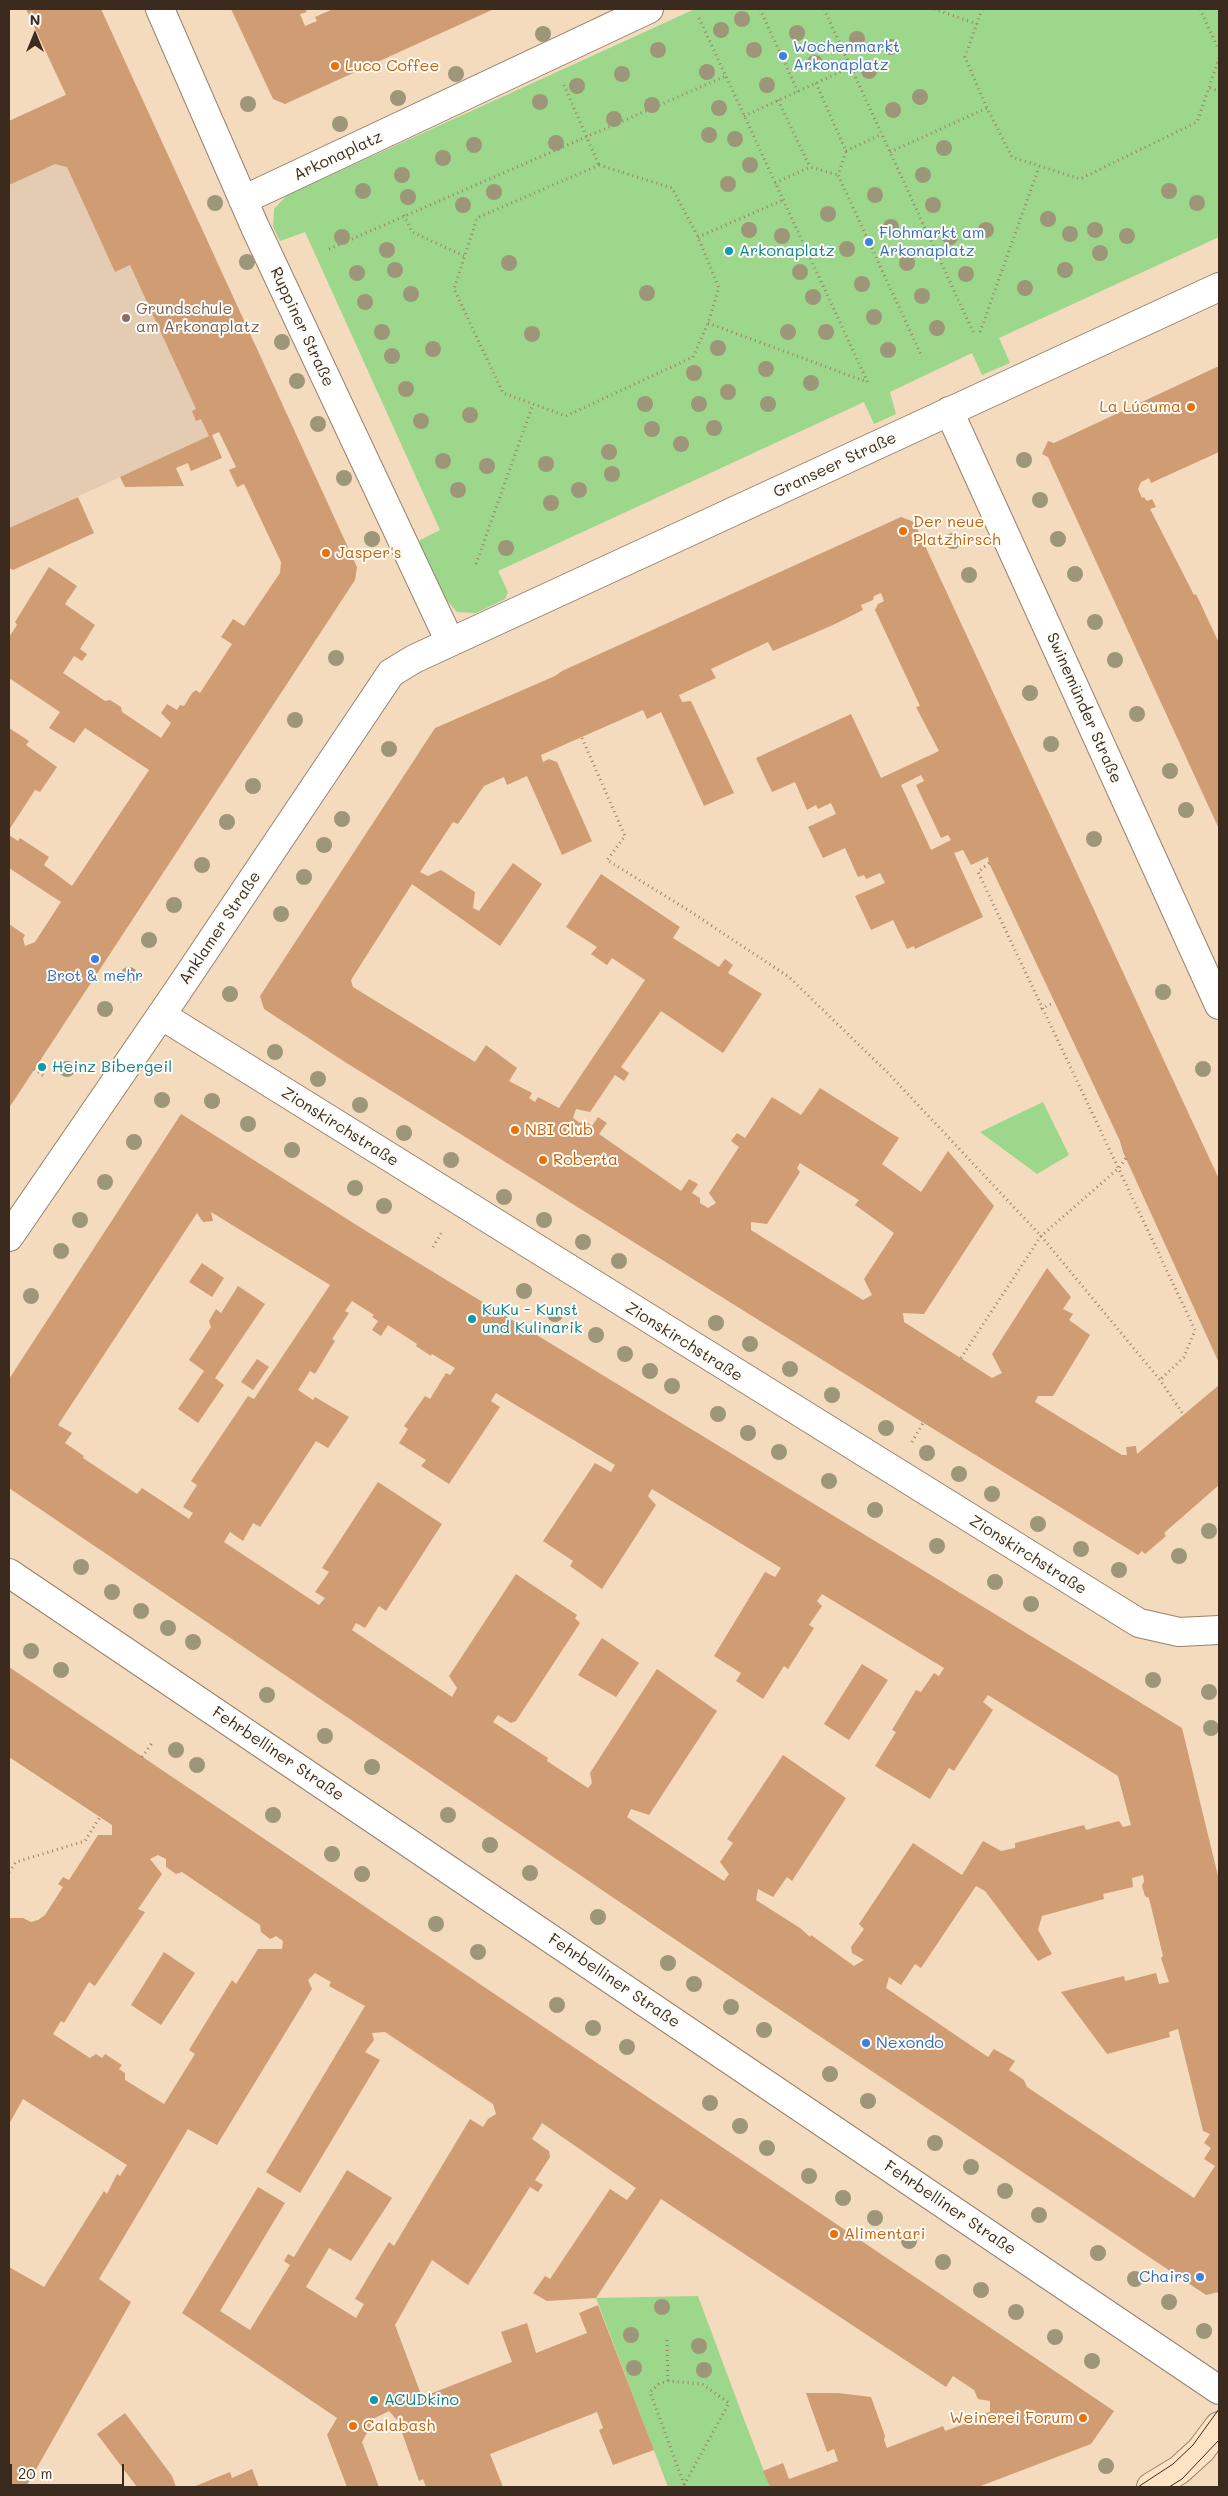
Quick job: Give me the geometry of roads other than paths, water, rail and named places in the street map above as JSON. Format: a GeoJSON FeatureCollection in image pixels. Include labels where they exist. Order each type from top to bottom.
{"type":"FeatureCollection","features":[{"type":"Feature","properties":{"kind":"street","name":"Ruppiner Straße"},"geometry":{"type":"LineString","coordinates":[[160,9],[243,200],[450,642]]}},
{"type":"Feature","properties":{"kind":"street","name":"Arkonaplatz"},"geometry":{"type":"LineString","coordinates":[[243,200],[649,9]]}},
{"type":"Feature","properties":{"kind":"street","name":"Granseer Straße"},"geometry":{"type":"LineString","coordinates":[[450,642],[1219,287]]}},
{"type":"Feature","properties":{"kind":"street","name":"Swinemünder Straße"},"geometry":{"type":"LineString","coordinates":[[949,411],[1219,1005]]}},
{"type":"Feature","properties":{"kind":"street","name":"Anklamer Straße"},"geometry":{"type":"LineString","coordinates":[[9,1238],[391,673],[450,642]]}},
{"type":"Feature","properties":{"kind":"street","name":"Zionskirchstraße"},"geometry":{"type":"LineString","coordinates":[[161,1015],[1139,1623],[1179,1632],[1219,1630]]}},
{"type":"Feature","properties":{"kind":"street","name":"Fehrbelliner Straße"},"geometry":{"type":"LineString","coordinates":[[9,1573],[1219,2390]]}},
{"type":"Feature","properties":{"kind":"street"},"geometry":{"type":"LineString","coordinates":[[1151,2487],[1179,2470],[1201,2450],[1219,2426]]}},
{"type":"Feature","properties":{"kind":"tram line"},"geometry":{"type":"LineString","coordinates":[[1138,2487],[1173,2464],[1193,2445],[1219,2409]]}},
{"type":"Feature","properties":{"kind":"tram line"},"geometry":{"type":"LineString","coordinates":[[1169,2487],[1182,2479],[1219,2440]]}},
{"type":"Feature","properties":{"kind":"place","name":"Wochenmarkt Arkonaplatz"},"geometry":{"type":"Point","coordinates":[783,56]}},
{"type":"Feature","properties":{"kind":"place","name":"Luco Coffee"},"geometry":{"type":"Point","coordinates":[335,66]}},
{"type":"Feature","properties":{"kind":"place","name":"Flohmarkt am Arkonaplatz"},"geometry":{"type":"Point","coordinates":[869,242]}},
{"type":"Feature","properties":{"kind":"place","name":"Arkonaplatz"},"geometry":{"type":"Point","coordinates":[729,251]}},
{"type":"Feature","properties":{"kind":"place","name":"Grundschule am Arkonaplatz"},"geometry":{"type":"Point","coordinates":[126,318]}},
{"type":"Feature","properties":{"kind":"place","name":"La Lúcuma"},"geometry":{"type":"Point","coordinates":[1191,407]}},
{"type":"Feature","properties":{"kind":"place","name":"Der neue Platzhirsch"},"geometry":{"type":"Point","coordinates":[903,531]}},
{"type":"Feature","properties":{"kind":"place","name":"Jasper's"},"geometry":{"type":"Point","coordinates":[326,553]}},
{"type":"Feature","properties":{"kind":"place","name":"Brot & mehr"},"geometry":{"type":"Point","coordinates":[95,959]}},
{"type":"Feature","properties":{"kind":"place","name":"Heinz Bibergeil"},"geometry":{"type":"Point","coordinates":[42,1067]}},
{"type":"Feature","properties":{"kind":"place","name":"NBI Club"},"geometry":{"type":"Point","coordinates":[515,1130]}},
{"type":"Feature","properties":{"kind":"place","name":"Roberta"},"geometry":{"type":"Point","coordinates":[543,1160]}},
{"type":"Feature","properties":{"kind":"place","name":"KuKu - Kunst und Kulinarik"},"geometry":{"type":"Point","coordinates":[472,1319]}},
{"type":"Feature","properties":{"kind":"place","name":"Nexondo"},"geometry":{"type":"Point","coordinates":[866,2043]}},
{"type":"Feature","properties":{"kind":"place","name":"Alimentari"},"geometry":{"type":"Point","coordinates":[834,2234]}},
{"type":"Feature","properties":{"kind":"place","name":"Chairs"},"geometry":{"type":"Point","coordinates":[1200,2277]}},
{"type":"Feature","properties":{"kind":"place","name":"ACUDkino"},"geometry":{"type":"Point","coordinates":[374,2400]}},
{"type":"Feature","properties":{"kind":"place","name":"Weinerei Forum"},"geometry":{"type":"Point","coordinates":[1083,2418]}},
{"type":"Feature","properties":{"kind":"place","name":"Calabash"},"geometry":{"type":"Point","coordinates":[353,2426]}}]}
